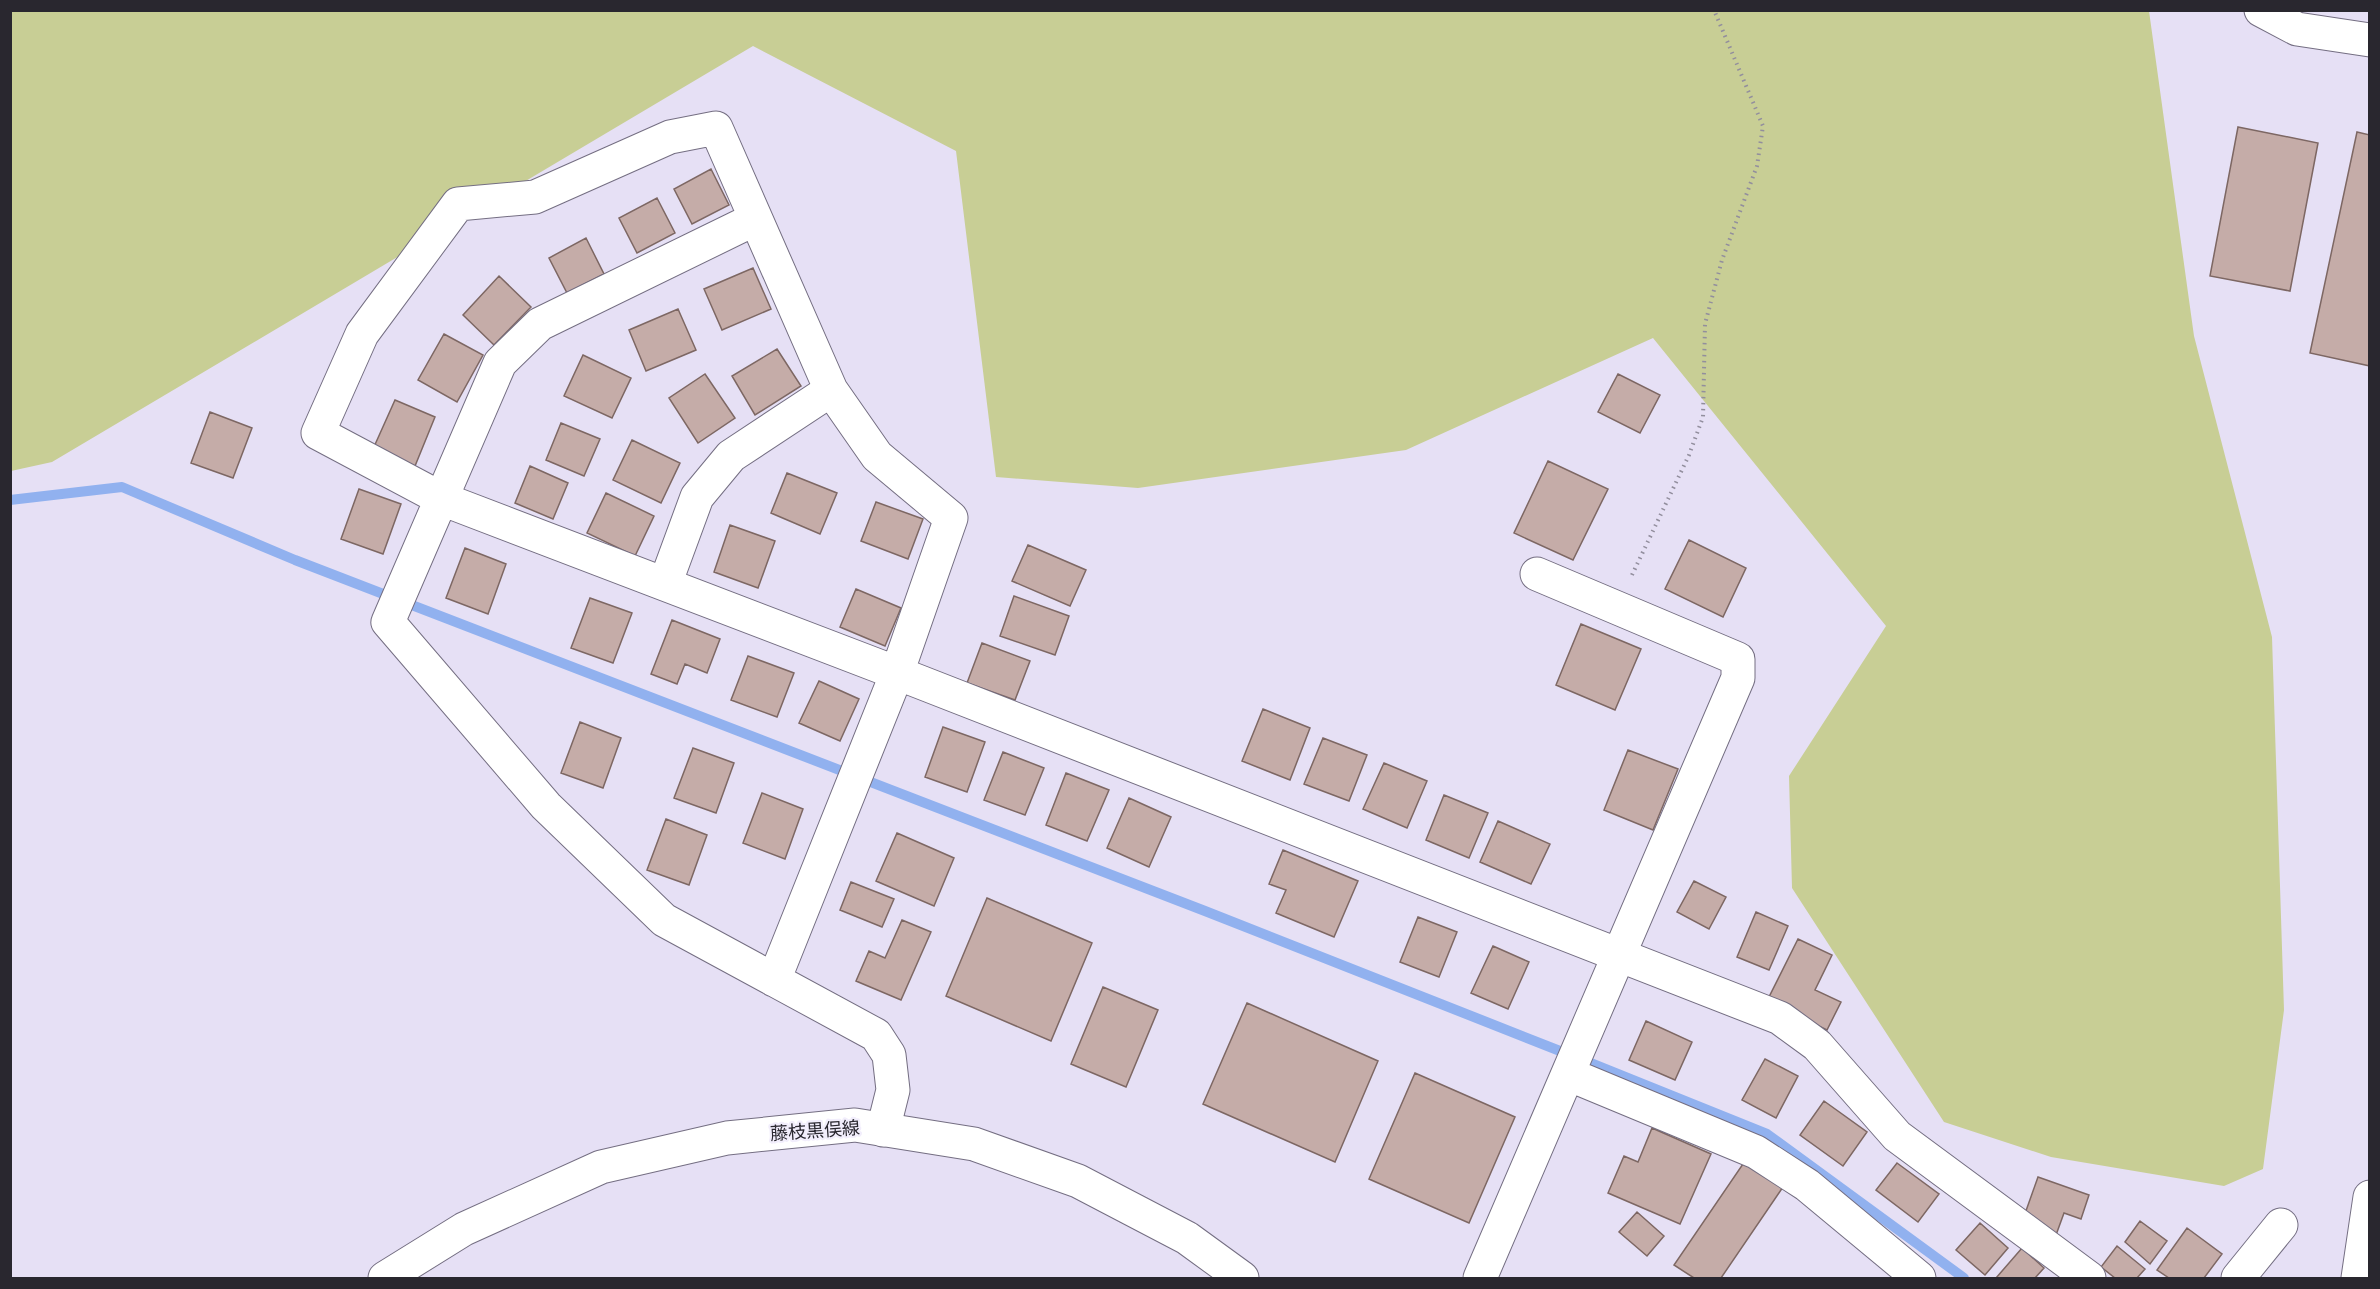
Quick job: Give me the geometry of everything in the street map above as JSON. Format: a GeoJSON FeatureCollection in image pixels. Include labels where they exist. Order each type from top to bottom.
{"type":"FeatureCollection","features":[{"type":"Feature","properties":{"kind":"main road"},"geometry":{"type":"LineString","coordinates":[[2260,10],[2297,29],[2370,40]]}},
{"type":"Feature","properties":{"kind":"main road"},"geometry":{"type":"LineString","coordinates":[[774,980],[897,673],[951,518],[877,456],[831,390],[716,128],[670,137],[535,196],[458,204],[362,334],[318,433],[442,499],[897,673],[1780,1018],[1817,1045],[1897,1136],[2089,1278]]}},
{"type":"Feature","properties":{"kind":"main road"},"geometry":{"type":"LineString","coordinates":[[755,219],[540,324],[500,363],[388,622],[546,806],[664,920],[876,1035],[889,1055],[893,1090],[869,1127]]}},
{"type":"Feature","properties":{"kind":"main road"},"geometry":{"type":"LineString","coordinates":[[665,584],[697,497],[731,456],[831,390]]}},
{"type":"Feature","properties":{"kind":"main road"},"geometry":{"type":"LineString","coordinates":[[1480,1278],[1738,678],[1738,658],[1537,574]]}},
{"type":"Feature","properties":{"kind":"main road"},"geometry":{"type":"LineString","coordinates":[[1568,1074],[1756,1152],[1807,1185],[1919,1278]]}},
{"type":"Feature","properties":{"kind":"main road","name":"藤枝黒俣線"},"geometry":{"type":"LineString","coordinates":[[385,1278],[464,1229],[601,1167],[727,1138],[869,1127],[974,1144],[1078,1181],[1187,1238],[1242,1278]]}},
{"type":"Feature","properties":{"kind":"main road"},"geometry":{"type":"LineString","coordinates":[[2358,1278],[2370,1197]]}},
{"type":"Feature","properties":{"kind":"main road"},"geometry":{"type":"LineString","coordinates":[[2238,1278],[2281,1226]]}},
{"type":"Feature","properties":{"kind":"path"},"geometry":{"type":"LineString","coordinates":[[1616,608],[1689,455],[1703,417],[1705,324],[1722,260],[1757,166],[1763,126],[1714,10]]}},
{"type":"Feature","properties":{"kind":"green space"},"geometry":{"type":"Polygon","coordinates":[[[11,11],[2149,11],[2194,336],[2272,637],[2284,1010],[2263,1169],[2224,1186],[2051,1157],[1944,1122],[1792,888],[1789,776],[1886,626],[1653,338],[1406,450],[1138,488],[996,477],[956,151],[753,46],[52,462],[11,471],[11,11]]]}},
{"type":"Feature","properties":{"kind":"building"},"geometry":{"type":"Polygon","coordinates":[[[2238,127],[2318,143],[2290,291],[2210,276],[2238,127]]]}},
{"type":"Feature","properties":{"kind":"building"},"geometry":{"type":"Polygon","coordinates":[[[2357,132],[2370,135],[2370,366],[2310,353],[2357,132]]]}},
{"type":"Feature","properties":{"kind":"building"},"geometry":{"type":"Polygon","coordinates":[[[711,169],[729,205],[692,224],[674,189],[711,169]]]}},
{"type":"Feature","properties":{"kind":"building"},"geometry":{"type":"Polygon","coordinates":[[[657,198],[675,233],[637,253],[619,218],[657,198]]]}},
{"type":"Feature","properties":{"kind":"building"},"geometry":{"type":"Polygon","coordinates":[[[586,238],[604,274],[567,293],[549,258],[586,238]]]}},
{"type":"Feature","properties":{"kind":"building"},"geometry":{"type":"Polygon","coordinates":[[[753,268],[771,309],[722,330],[704,289],[753,268]]]}},
{"type":"Feature","properties":{"kind":"building"},"geometry":{"type":"Polygon","coordinates":[[[499,276],[531,307],[494,345],[463,315],[499,276]]]}},
{"type":"Feature","properties":{"kind":"building"},"geometry":{"type":"Polygon","coordinates":[[[678,309],[696,350],[646,371],[629,330],[678,309]]]}},
{"type":"Feature","properties":{"kind":"building"},"geometry":{"type":"Polygon","coordinates":[[[444,334],[483,355],[457,402],[418,380],[444,334]]]}},
{"type":"Feature","properties":{"kind":"building"},"geometry":{"type":"Polygon","coordinates":[[[777,349],[801,386],[755,415],[732,376],[777,349]]]}},
{"type":"Feature","properties":{"kind":"building"},"geometry":{"type":"Polygon","coordinates":[[[583,355],[631,378],[612,418],[564,396],[583,355]]]}},
{"type":"Feature","properties":{"kind":"building"},"geometry":{"type":"Polygon","coordinates":[[[705,374],[735,418],[698,443],[669,398],[705,374]]]}},
{"type":"Feature","properties":{"kind":"building"},"geometry":{"type":"Polygon","coordinates":[[[1618,374],[1660,395],[1640,433],[1598,412],[1618,374]]]}},
{"type":"Feature","properties":{"kind":"building"},"geometry":{"type":"Polygon","coordinates":[[[395,400],[435,417],[415,466],[373,449],[395,400]]]}},
{"type":"Feature","properties":{"kind":"building"},"geometry":{"type":"Polygon","coordinates":[[[210,412],[252,428],[233,478],[191,463],[210,412]]]}},
{"type":"Feature","properties":{"kind":"building"},"geometry":{"type":"Polygon","coordinates":[[[561,423],[600,439],[584,476],[546,460],[561,423]]]}},
{"type":"Feature","properties":{"kind":"building"},"geometry":{"type":"Polygon","coordinates":[[[632,440],[680,463],[661,503],[613,480],[632,440]]]}},
{"type":"Feature","properties":{"kind":"building"},"geometry":{"type":"Polygon","coordinates":[[[1548,461],[1608,489],[1573,560],[1514,533],[1548,461]]]}},
{"type":"Feature","properties":{"kind":"building"},"geometry":{"type":"Polygon","coordinates":[[[530,466],[568,483],[553,519],[515,503],[530,466]]]}},
{"type":"Feature","properties":{"kind":"building"},"geometry":{"type":"Polygon","coordinates":[[[787,473],[837,493],[820,534],[771,513],[787,473]]]}},
{"type":"Feature","properties":{"kind":"building"},"geometry":{"type":"Polygon","coordinates":[[[359,489],[401,504],[383,554],[341,539],[359,489]]]}},
{"type":"Feature","properties":{"kind":"building"},"geometry":{"type":"Polygon","coordinates":[[[606,493],[654,516],[635,556],[587,533],[606,493]]]}},
{"type":"Feature","properties":{"kind":"building"},"geometry":{"type":"Polygon","coordinates":[[[876,502],[923,519],[908,559],[861,541],[876,502]]]}},
{"type":"Feature","properties":{"kind":"building"},"geometry":{"type":"Polygon","coordinates":[[[730,525],[775,541],[758,588],[714,572],[730,525]]]}},
{"type":"Feature","properties":{"kind":"building"},"geometry":{"type":"Polygon","coordinates":[[[1689,540],[1746,568],[1723,617],[1665,589],[1689,540]]]}},
{"type":"Feature","properties":{"kind":"building"},"geometry":{"type":"Polygon","coordinates":[[[1028,545],[1086,570],[1070,606],[1012,581],[1028,545]]]}},
{"type":"Feature","properties":{"kind":"building"},"geometry":{"type":"Polygon","coordinates":[[[465,548],[506,564],[488,614],[446,598],[465,548]]]}},
{"type":"Feature","properties":{"kind":"building"},"geometry":{"type":"Polygon","coordinates":[[[856,589],[901,608],[885,646],[840,627],[856,589]]]}},
{"type":"Feature","properties":{"kind":"building"},"geometry":{"type":"Polygon","coordinates":[[[1014,596],[1069,616],[1055,655],[1000,636],[1014,596]]]}},
{"type":"Feature","properties":{"kind":"building"},"geometry":{"type":"Polygon","coordinates":[[[590,598],[632,613],[613,663],[571,648],[590,598]]]}},
{"type":"Feature","properties":{"kind":"building"},"geometry":{"type":"Polygon","coordinates":[[[672,620],[720,639],[707,673],[685,664],[677,684],[651,674],[672,620]]]}},
{"type":"Feature","properties":{"kind":"building"},"geometry":{"type":"Polygon","coordinates":[[[1581,624],[1641,649],[1615,710],[1556,685],[1581,624]]]}},
{"type":"Feature","properties":{"kind":"building"},"geometry":{"type":"Polygon","coordinates":[[[982,643],[1030,661],[1015,700],[967,683],[982,643]]]}},
{"type":"Feature","properties":{"kind":"building"},"geometry":{"type":"Polygon","coordinates":[[[748,656],[794,673],[777,717],[731,700],[748,656]]]}},
{"type":"Feature","properties":{"kind":"building"},"geometry":{"type":"Polygon","coordinates":[[[819,681],[859,699],[840,741],[799,723],[819,681]]]}},
{"type":"Feature","properties":{"kind":"building"},"geometry":{"type":"Polygon","coordinates":[[[1263,709],[1310,728],[1290,780],[1242,761],[1263,709]]]}},
{"type":"Feature","properties":{"kind":"building"},"geometry":{"type":"Polygon","coordinates":[[[580,722],[621,738],[603,788],[561,773],[580,722]]]}},
{"type":"Feature","properties":{"kind":"building"},"geometry":{"type":"Polygon","coordinates":[[[943,727],[985,742],[967,792],[925,777],[943,727]]]}},
{"type":"Feature","properties":{"kind":"building"},"geometry":{"type":"Polygon","coordinates":[[[1323,738],[1367,755],[1349,801],[1304,784],[1323,738]]]}},
{"type":"Feature","properties":{"kind":"building"},"geometry":{"type":"Polygon","coordinates":[[[693,748],[734,763],[716,813],[674,798],[693,748]]]}},
{"type":"Feature","properties":{"kind":"building"},"geometry":{"type":"Polygon","coordinates":[[[1628,750],[1678,769],[1653,830],[1604,810],[1628,750]]]}},
{"type":"Feature","properties":{"kind":"building"},"geometry":{"type":"Polygon","coordinates":[[[1003,752],[1044,768],[1025,815],[984,800],[1003,752]]]}},
{"type":"Feature","properties":{"kind":"building"},"geometry":{"type":"Polygon","coordinates":[[[1384,763],[1427,781],[1407,828],[1363,809],[1384,763]]]}},
{"type":"Feature","properties":{"kind":"building"},"geometry":{"type":"Polygon","coordinates":[[[1066,773],[1109,790],[1087,841],[1046,825],[1066,773]]]}},
{"type":"Feature","properties":{"kind":"building"},"geometry":{"type":"Polygon","coordinates":[[[762,793],[803,809],[785,859],[743,843],[762,793]]]}},
{"type":"Feature","properties":{"kind":"building"},"geometry":{"type":"Polygon","coordinates":[[[1444,795],[1488,813],[1469,858],[1426,840],[1444,795]]]}},
{"type":"Feature","properties":{"kind":"building"},"geometry":{"type":"Polygon","coordinates":[[[1129,798],[1171,817],[1149,867],[1107,848],[1129,798]]]}},
{"type":"Feature","properties":{"kind":"building"},"geometry":{"type":"Polygon","coordinates":[[[666,819],[707,835],[689,885],[647,870],[666,819]]]}},
{"type":"Feature","properties":{"kind":"building"},"geometry":{"type":"Polygon","coordinates":[[[1498,821],[1550,844],[1531,884],[1480,862],[1498,821]]]}},
{"type":"Feature","properties":{"kind":"building"},"geometry":{"type":"Polygon","coordinates":[[[897,833],[954,858],[934,906],[876,881],[897,833]]]}},
{"type":"Feature","properties":{"kind":"building"},"geometry":{"type":"Polygon","coordinates":[[[1283,850],[1358,881],[1334,937],[1276,913],[1286,890],[1269,884],[1283,850]]]}},
{"type":"Feature","properties":{"kind":"building"},"geometry":{"type":"Polygon","coordinates":[[[1694,881],[1726,897],[1709,929],[1677,912],[1694,881]]]}},
{"type":"Feature","properties":{"kind":"building"},"geometry":{"type":"Polygon","coordinates":[[[851,882],[894,899],[882,927],[840,910],[851,882]]]}},
{"type":"Feature","properties":{"kind":"building"},"geometry":{"type":"Polygon","coordinates":[[[987,898],[1092,943],[1051,1041],[946,996],[987,898]]]}},
{"type":"Feature","properties":{"kind":"building"},"geometry":{"type":"Polygon","coordinates":[[[1756,912],[1788,926],[1769,970],[1737,957],[1756,912]]]}},
{"type":"Feature","properties":{"kind":"building"},"geometry":{"type":"Polygon","coordinates":[[[1418,917],[1457,932],[1439,977],[1400,962],[1418,917]]]}},
{"type":"Feature","properties":{"kind":"building"},"geometry":{"type":"Polygon","coordinates":[[[902,920],[931,932],[901,1000],[856,981],[869,951],[885,958],[902,920]]]}},
{"type":"Feature","properties":{"kind":"building"},"geometry":{"type":"Polygon","coordinates":[[[1798,939],[1832,955],[1815,990],[1841,1002],[1827,1030],[1767,1001],[1798,939]]]}},
{"type":"Feature","properties":{"kind":"building"},"geometry":{"type":"Polygon","coordinates":[[[1493,946],[1529,962],[1508,1009],[1471,993],[1493,946]]]}},
{"type":"Feature","properties":{"kind":"building"},"geometry":{"type":"Polygon","coordinates":[[[1103,987],[1158,1010],[1126,1087],[1071,1064],[1103,987]]]}},
{"type":"Feature","properties":{"kind":"building"},"geometry":{"type":"Polygon","coordinates":[[[1247,1003],[1378,1061],[1335,1162],[1203,1104],[1247,1003]]]}},
{"type":"Feature","properties":{"kind":"building"},"geometry":{"type":"Polygon","coordinates":[[[1646,1021],[1692,1042],[1675,1080],[1629,1060],[1646,1021]]]}},
{"type":"Feature","properties":{"kind":"building"},"geometry":{"type":"Polygon","coordinates":[[[1765,1059],[1798,1076],[1776,1118],[1742,1100],[1765,1059]]]}},
{"type":"Feature","properties":{"kind":"building"},"geometry":{"type":"Polygon","coordinates":[[[1415,1073],[1515,1117],[1469,1223],[1369,1179],[1415,1073]]]}},
{"type":"Feature","properties":{"kind":"building"},"geometry":{"type":"Polygon","coordinates":[[[1824,1101],[1867,1132],[1843,1166],[1800,1135],[1824,1101]]]}},
{"type":"Feature","properties":{"kind":"building"},"geometry":{"type":"Polygon","coordinates":[[[1652,1128],[1711,1154],[1680,1224],[1608,1193],[1624,1156],[1638,1162],[1652,1128]]]}},
{"type":"Feature","properties":{"kind":"building"},"geometry":{"type":"Polygon","coordinates":[[[1745,1161],[1783,1187],[1721,1278],[1694,1278],[1674,1265],[1745,1161]]]}},
{"type":"Feature","properties":{"kind":"building"},"geometry":{"type":"Polygon","coordinates":[[[1897,1163],[1939,1194],[1918,1222],[1876,1190],[1897,1163]]]}},
{"type":"Feature","properties":{"kind":"building"},"geometry":{"type":"Polygon","coordinates":[[[2038,1177],[2089,1195],[2081,1219],[2064,1213],[2056,1235],[2022,1222],[2038,1177]]]}},
{"type":"Feature","properties":{"kind":"building"},"geometry":{"type":"Polygon","coordinates":[[[1637,1212],[1664,1236],[1647,1256],[1619,1232],[1637,1212]]]}},
{"type":"Feature","properties":{"kind":"building"},"geometry":{"type":"Polygon","coordinates":[[[2140,1221],[2167,1241],[2150,1264],[2125,1242],[2140,1221]]]}},
{"type":"Feature","properties":{"kind":"building"},"geometry":{"type":"Polygon","coordinates":[[[1980,1223],[2008,1248],[1985,1275],[1956,1250],[1980,1223]]]}},
{"type":"Feature","properties":{"kind":"building"},"geometry":{"type":"Polygon","coordinates":[[[2187,1228],[2222,1254],[2204,1278],[2169,1278],[2157,1270],[2187,1228]]]}},
{"type":"Feature","properties":{"kind":"building"},"geometry":{"type":"Polygon","coordinates":[[[2117,1246],[2145,1269],[2137,1278],[2115,1278],[2101,1267],[2117,1246]]]}},
{"type":"Feature","properties":{"kind":"building"},"geometry":{"type":"Polygon","coordinates":[[[2022,1248],[2044,1268],[2035,1278],[1996,1278],[2022,1248]]]}},
{"type":"Feature","properties":{"kind":"waterway"},"geometry":{"type":"LineString","coordinates":[[10,500],[122,487],[295,560],[1205,911],[1588,1062],[1767,1134],[1964,1278]]}}]}
